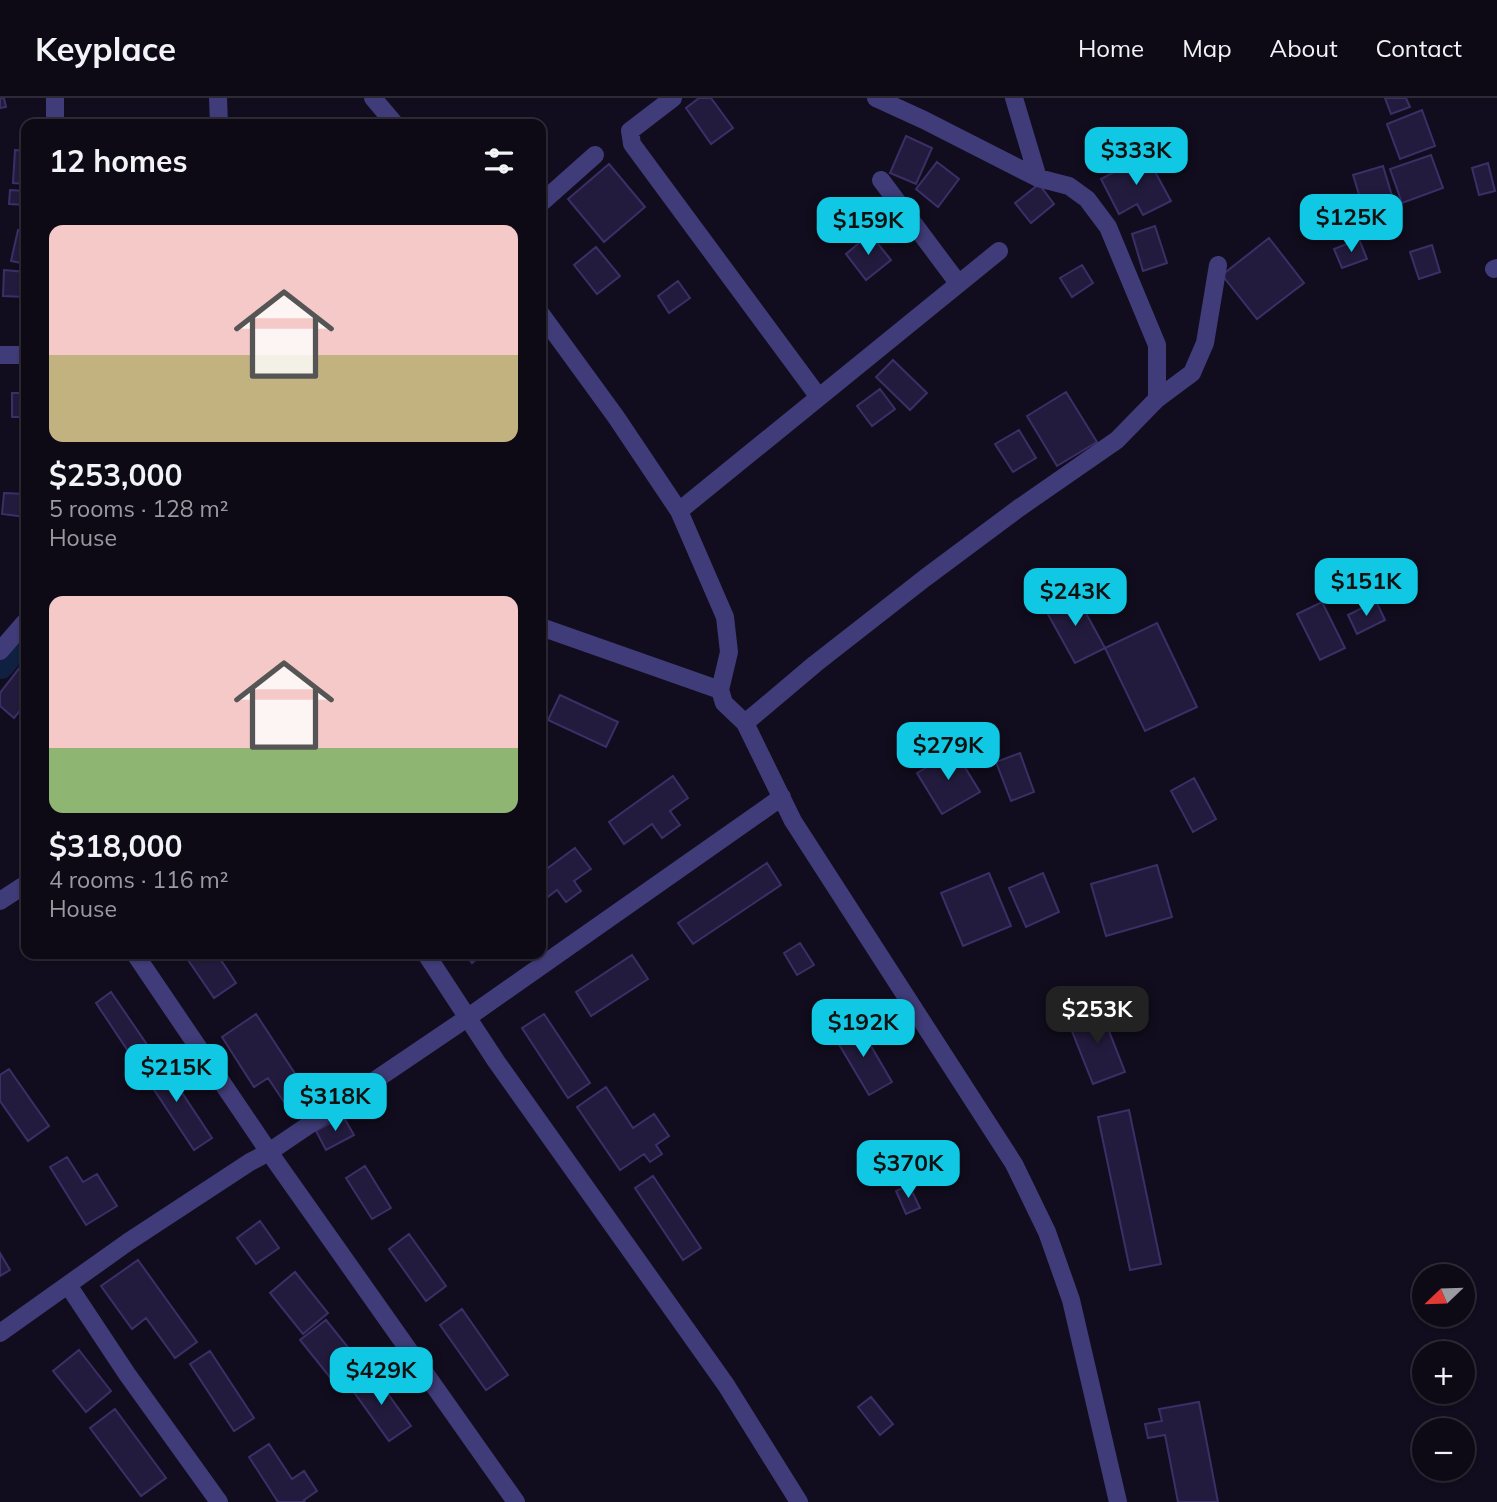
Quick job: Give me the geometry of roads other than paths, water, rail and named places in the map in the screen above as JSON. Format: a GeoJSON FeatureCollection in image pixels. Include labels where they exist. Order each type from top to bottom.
{"type":"FeatureCollection","features":[{"type":"Feature","properties":{"kind":"street"},"geometry":{"type":"LineString","coordinates":[[55,98],[55,119]]}},
{"type":"Feature","properties":{"kind":"street"},"geometry":{"type":"LineString","coordinates":[[218,98],[219,119]]}},
{"type":"Feature","properties":{"kind":"street"},"geometry":{"type":"LineString","coordinates":[[373,98],[392,119]]}},
{"type":"Feature","properties":{"kind":"street"},"geometry":{"type":"LineString","coordinates":[[673,98],[630,131],[632,144],[818,396]]}},
{"type":"Feature","properties":{"kind":"street"},"geometry":{"type":"LineString","coordinates":[[876,98],[1038,178],[1069,186],[1087,199],[1108,227],[1157,345],[1157,399]]}},
{"type":"Feature","properties":{"kind":"street"},"geometry":{"type":"LineString","coordinates":[[1014,98],[1038,178]]}},
{"type":"Feature","properties":{"kind":"street"},"geometry":{"type":"LineString","coordinates":[[546,199],[595,155]]}},
{"type":"Feature","properties":{"kind":"street"},"geometry":{"type":"LineString","coordinates":[[881,180],[958,283]]}},
{"type":"Feature","properties":{"kind":"street"},"geometry":{"type":"LineString","coordinates":[[679,511],[999,251]]}},
{"type":"Feature","properties":{"kind":"street"},"geometry":{"type":"LineString","coordinates":[[745,723],[925,578],[1117,440],[1157,399],[1192,373],[1205,343],[1218,265]]}},
{"type":"Feature","properties":{"kind":"street"},"geometry":{"type":"LineString","coordinates":[[546,321],[617,417],[679,511],[725,617],[729,652],[720,690],[724,703],[745,723],[793,821],[1014,1164],[1047,1232],[1071,1300],[1118,1502]]}},
{"type":"Feature","properties":{"kind":"street"},"geometry":{"type":"LineString","coordinates":[[0,355],[21,355]]}},
{"type":"Feature","properties":{"kind":"street"},"geometry":{"type":"LineString","coordinates":[[0,651],[21,627]]}},
{"type":"Feature","properties":{"kind":"street"},"geometry":{"type":"LineString","coordinates":[[546,629],[720,690]]}},
{"type":"Feature","properties":{"kind":"street"},"geometry":{"type":"LineString","coordinates":[[0,1333],[139,1235],[250,1161],[269,1152],[467,1018],[782,797]]}},
{"type":"Feature","properties":{"kind":"street"},"geometry":{"type":"LineString","coordinates":[[0,901],[21,887]]}},
{"type":"Feature","properties":{"kind":"street"},"geometry":{"type":"LineString","coordinates":[[138,959],[269,1152],[516,1502]]}},
{"type":"Feature","properties":{"kind":"street"},"geometry":{"type":"LineString","coordinates":[[429,959],[467,1018],[726,1385],[799,1502]]}},
{"type":"Feature","properties":{"kind":"street"},"geometry":{"type":"LineString","coordinates":[[68,1285],[127,1374],[219,1502]]}},
{"type":"Feature","properties":{"kind":"waterway"},"geometry":{"type":"LineString","coordinates":[[0,664],[21,639]]}}]}
